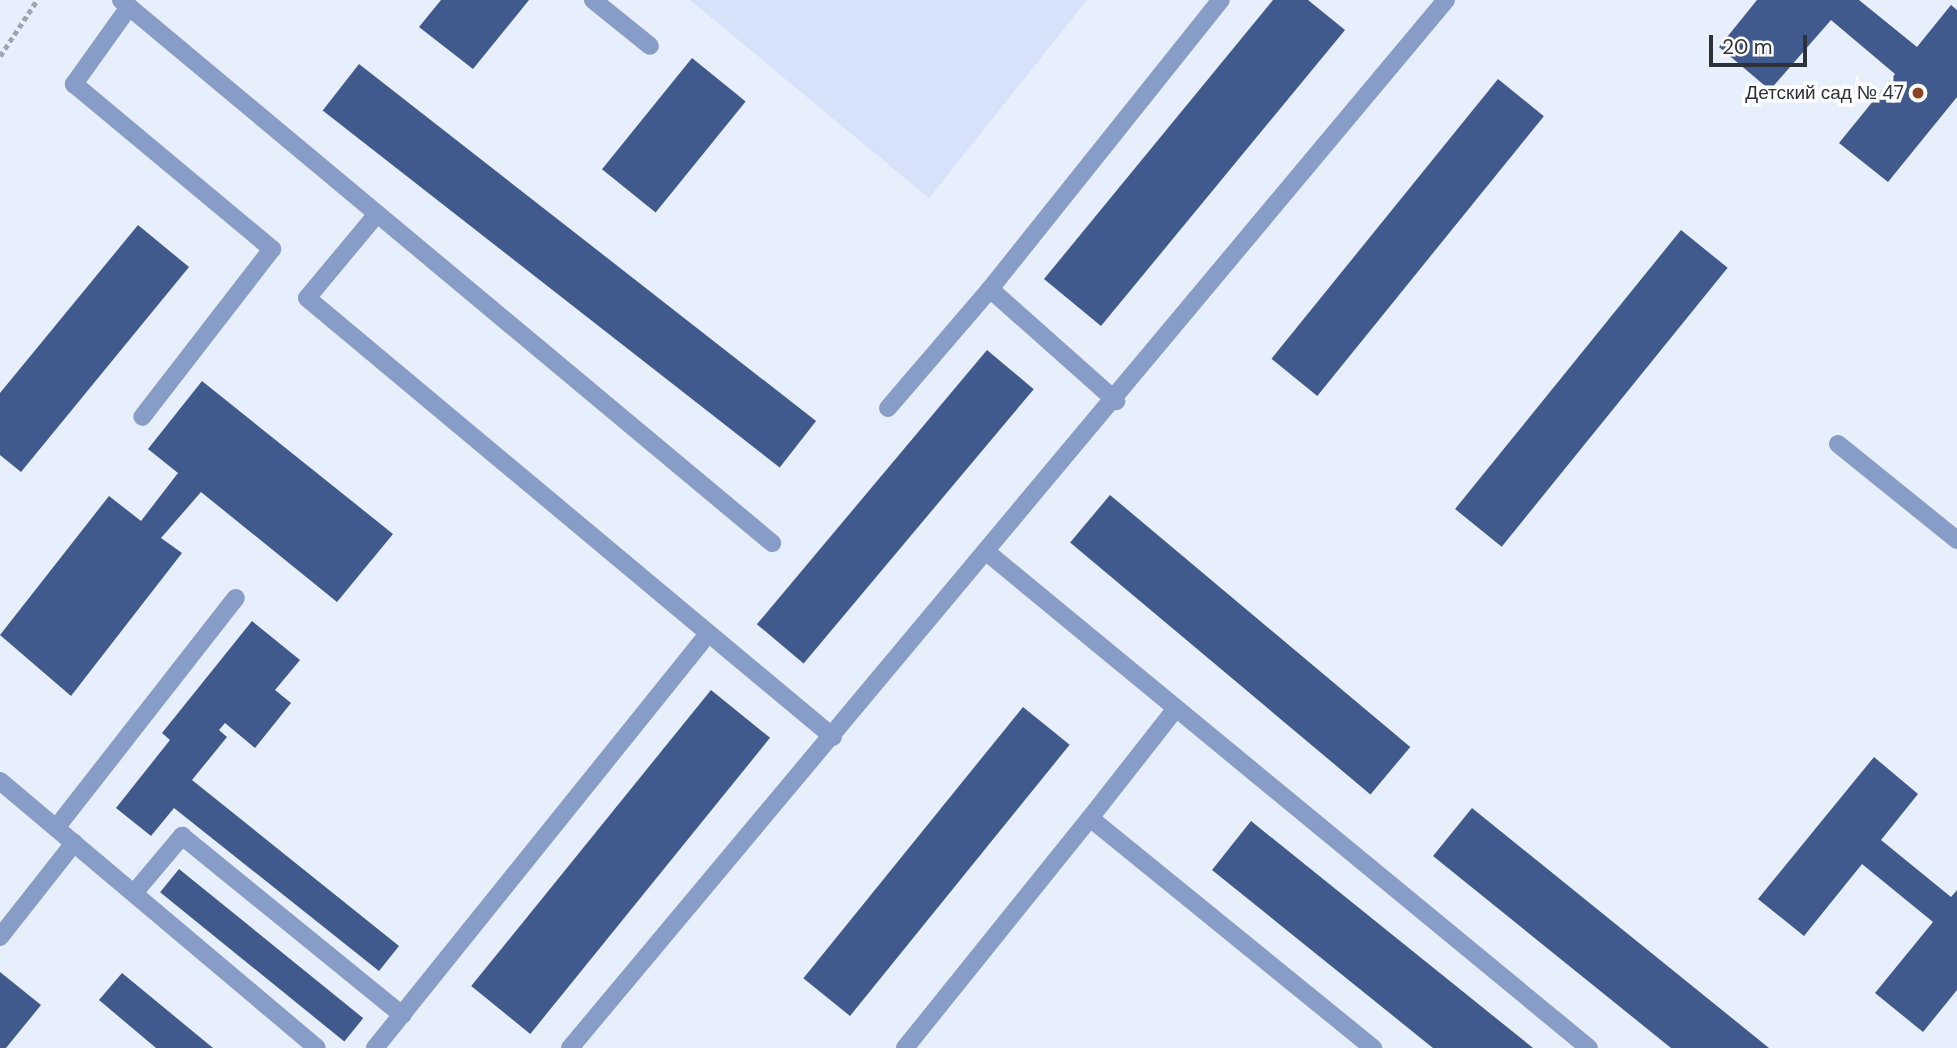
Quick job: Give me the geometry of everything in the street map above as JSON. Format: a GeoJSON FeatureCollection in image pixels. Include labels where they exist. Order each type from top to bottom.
{"type":"FeatureCollection","features":[{"type":"Feature","properties":{"kind":"lane"},"geometry":{"type":"LineString","coordinates":[[593,0],[650,46]]}},
{"type":"Feature","properties":{"kind":"lane"},"geometry":{"type":"LineString","coordinates":[[888,408],[990,289],[1221,0]]}},
{"type":"Feature","properties":{"kind":"lane"},"geometry":{"type":"LineString","coordinates":[[570,1048],[989,554],[1446,0]]}},
{"type":"Feature","properties":{"kind":"lane"},"geometry":{"type":"LineString","coordinates":[[142,417],[272,249],[74,84],[125,3],[772,543]]}},
{"type":"Feature","properties":{"kind":"lane"},"geometry":{"type":"LineString","coordinates":[[377,214],[307,298],[833,737]]}},
{"type":"Feature","properties":{"kind":"lane"},"geometry":{"type":"LineString","coordinates":[[990,289],[1116,401]]}},
{"type":"Feature","properties":{"kind":"lane"},"geometry":{"type":"LineString","coordinates":[[1839,444],[1957,540]]}},
{"type":"Feature","properties":{"kind":"lane"},"geometry":{"type":"LineString","coordinates":[[989,554],[1174,711],[1589,1048]]}},
{"type":"Feature","properties":{"kind":"lane"},"geometry":{"type":"LineString","coordinates":[[56,828],[236,598]]}},
{"type":"Feature","properties":{"kind":"lane"},"geometry":{"type":"LineString","coordinates":[[375,1048],[708,634]]}},
{"type":"Feature","properties":{"kind":"lane"},"geometry":{"type":"LineString","coordinates":[[905,1048],[1174,711]]}},
{"type":"Feature","properties":{"kind":"lane"},"geometry":{"type":"LineString","coordinates":[[0,780],[317,1048]]}},
{"type":"Feature","properties":{"kind":"lane"},"geometry":{"type":"LineString","coordinates":[[1090,818],[1373,1048]]}},
{"type":"Feature","properties":{"kind":"lane"},"geometry":{"type":"LineString","coordinates":[[134,893],[182,836],[402,1015]]}},
{"type":"Feature","properties":{"kind":"lane"},"geometry":{"type":"LineString","coordinates":[[0,937],[74,844]]}},
{"type":"Feature","properties":{"kind":"path"},"geometry":{"type":"LineString","coordinates":[[0,56],[37,0]]}},
{"type":"Feature","properties":{"kind":"shaded area"},"geometry":{"type":"Polygon","coordinates":[[[690,0],[1087,0],[929,198],[690,0]]]}},
{"type":"Feature","properties":{"kind":"building"},"geometry":{"type":"Polygon","coordinates":[[[441,0],[529,0],[473,69],[419,27],[441,0]]]}},
{"type":"Feature","properties":{"kind":"building"},"geometry":{"type":"Polygon","coordinates":[[[1273,0],[1308,0],[1345,30],[1101,326],[1044,279],[1273,0]]]}},
{"type":"Feature","properties":{"kind":"building","name":"Детский сад № 47"},"geometry":{"type":"Polygon","coordinates":[[[1757,0],[1859,0],[1917,47],[1951,5],[1957,10],[1957,97],[1888,182],[1839,143],[1895,74],[1831,20],[1770,90],[1719,47],[1757,0]]]}},
{"type":"Feature","properties":{"kind":"building"},"geometry":{"type":"Polygon","coordinates":[[[692,58],[746,101],[656,213],[602,169],[692,58]]]}},
{"type":"Feature","properties":{"kind":"building"},"geometry":{"type":"Polygon","coordinates":[[[359,64],[816,421],[780,468],[323,110],[359,64]]]}},
{"type":"Feature","properties":{"kind":"building"},"geometry":{"type":"Polygon","coordinates":[[[1498,79],[1544,116],[1317,396],[1271,359],[1498,79]]]}},
{"type":"Feature","properties":{"kind":"building"},"geometry":{"type":"Polygon","coordinates":[[[138,225],[189,267],[21,472],[0,455],[0,393],[138,225]]]}},
{"type":"Feature","properties":{"kind":"building"},"geometry":{"type":"Polygon","coordinates":[[[1681,230],[1728,268],[1502,547],[1455,509],[1681,230]]]}},
{"type":"Feature","properties":{"kind":"building"},"geometry":{"type":"Polygon","coordinates":[[[987,350],[1034,389],[804,663],[757,624],[987,350]]]}},
{"type":"Feature","properties":{"kind":"building"},"geometry":{"type":"Polygon","coordinates":[[[202,381],[393,534],[337,602],[201,492],[161,538],[182,553],[71,696],[0,635],[109,496],[141,521],[178,473],[148,449],[202,381]]]}},
{"type":"Feature","properties":{"kind":"building"},"geometry":{"type":"Polygon","coordinates":[[[1110,495],[1410,747],[1370,794],[1070,542],[1110,495]]]}},
{"type":"Feature","properties":{"kind":"building"},"geometry":{"type":"Polygon","coordinates":[[[252,621],[300,660],[275,690],[291,703],[255,748],[225,723],[219,730],[227,737],[192,780],[399,946],[379,971],[174,808],[151,836],[116,808],[170,740],[162,733],[252,621]]]}},
{"type":"Feature","properties":{"kind":"building"},"geometry":{"type":"Polygon","coordinates":[[[711,690],[770,738],[530,1034],[471,986],[711,690]]]}},
{"type":"Feature","properties":{"kind":"building"},"geometry":{"type":"Polygon","coordinates":[[[1023,707],[1070,745],[850,1016],[803,978],[1023,707]]]}},
{"type":"Feature","properties":{"kind":"building"},"geometry":{"type":"Polygon","coordinates":[[[1874,757],[1918,794],[1881,840],[1951,897],[1957,890],[1957,990],[1923,1032],[1875,993],[1933,922],[1862,864],[1804,936],[1758,899],[1874,757]]]}},
{"type":"Feature","properties":{"kind":"building"},"geometry":{"type":"Polygon","coordinates":[[[1472,808],[1769,1048],[1671,1048],[1433,856],[1472,808]]]}},
{"type":"Feature","properties":{"kind":"building"},"geometry":{"type":"Polygon","coordinates":[[[1251,821],[1533,1048],[1433,1048],[1212,870],[1251,821]]]}},
{"type":"Feature","properties":{"kind":"building"},"geometry":{"type":"Polygon","coordinates":[[[179,869],[363,1018],[344,1041],[160,892],[179,869]]]}},
{"type":"Feature","properties":{"kind":"building"},"geometry":{"type":"Polygon","coordinates":[[[0,972],[41,1005],[6,1048],[0,1048],[0,972]]]}},
{"type":"Feature","properties":{"kind":"building"},"geometry":{"type":"Polygon","coordinates":[[[122,973],[213,1048],[156,1048],[99,1000],[122,973]]]}},
{"type":"Feature","properties":{"kind":"place","name":"Детский сад № 47"},"geometry":{"type":"Point","coordinates":[1918,93]}}]}
